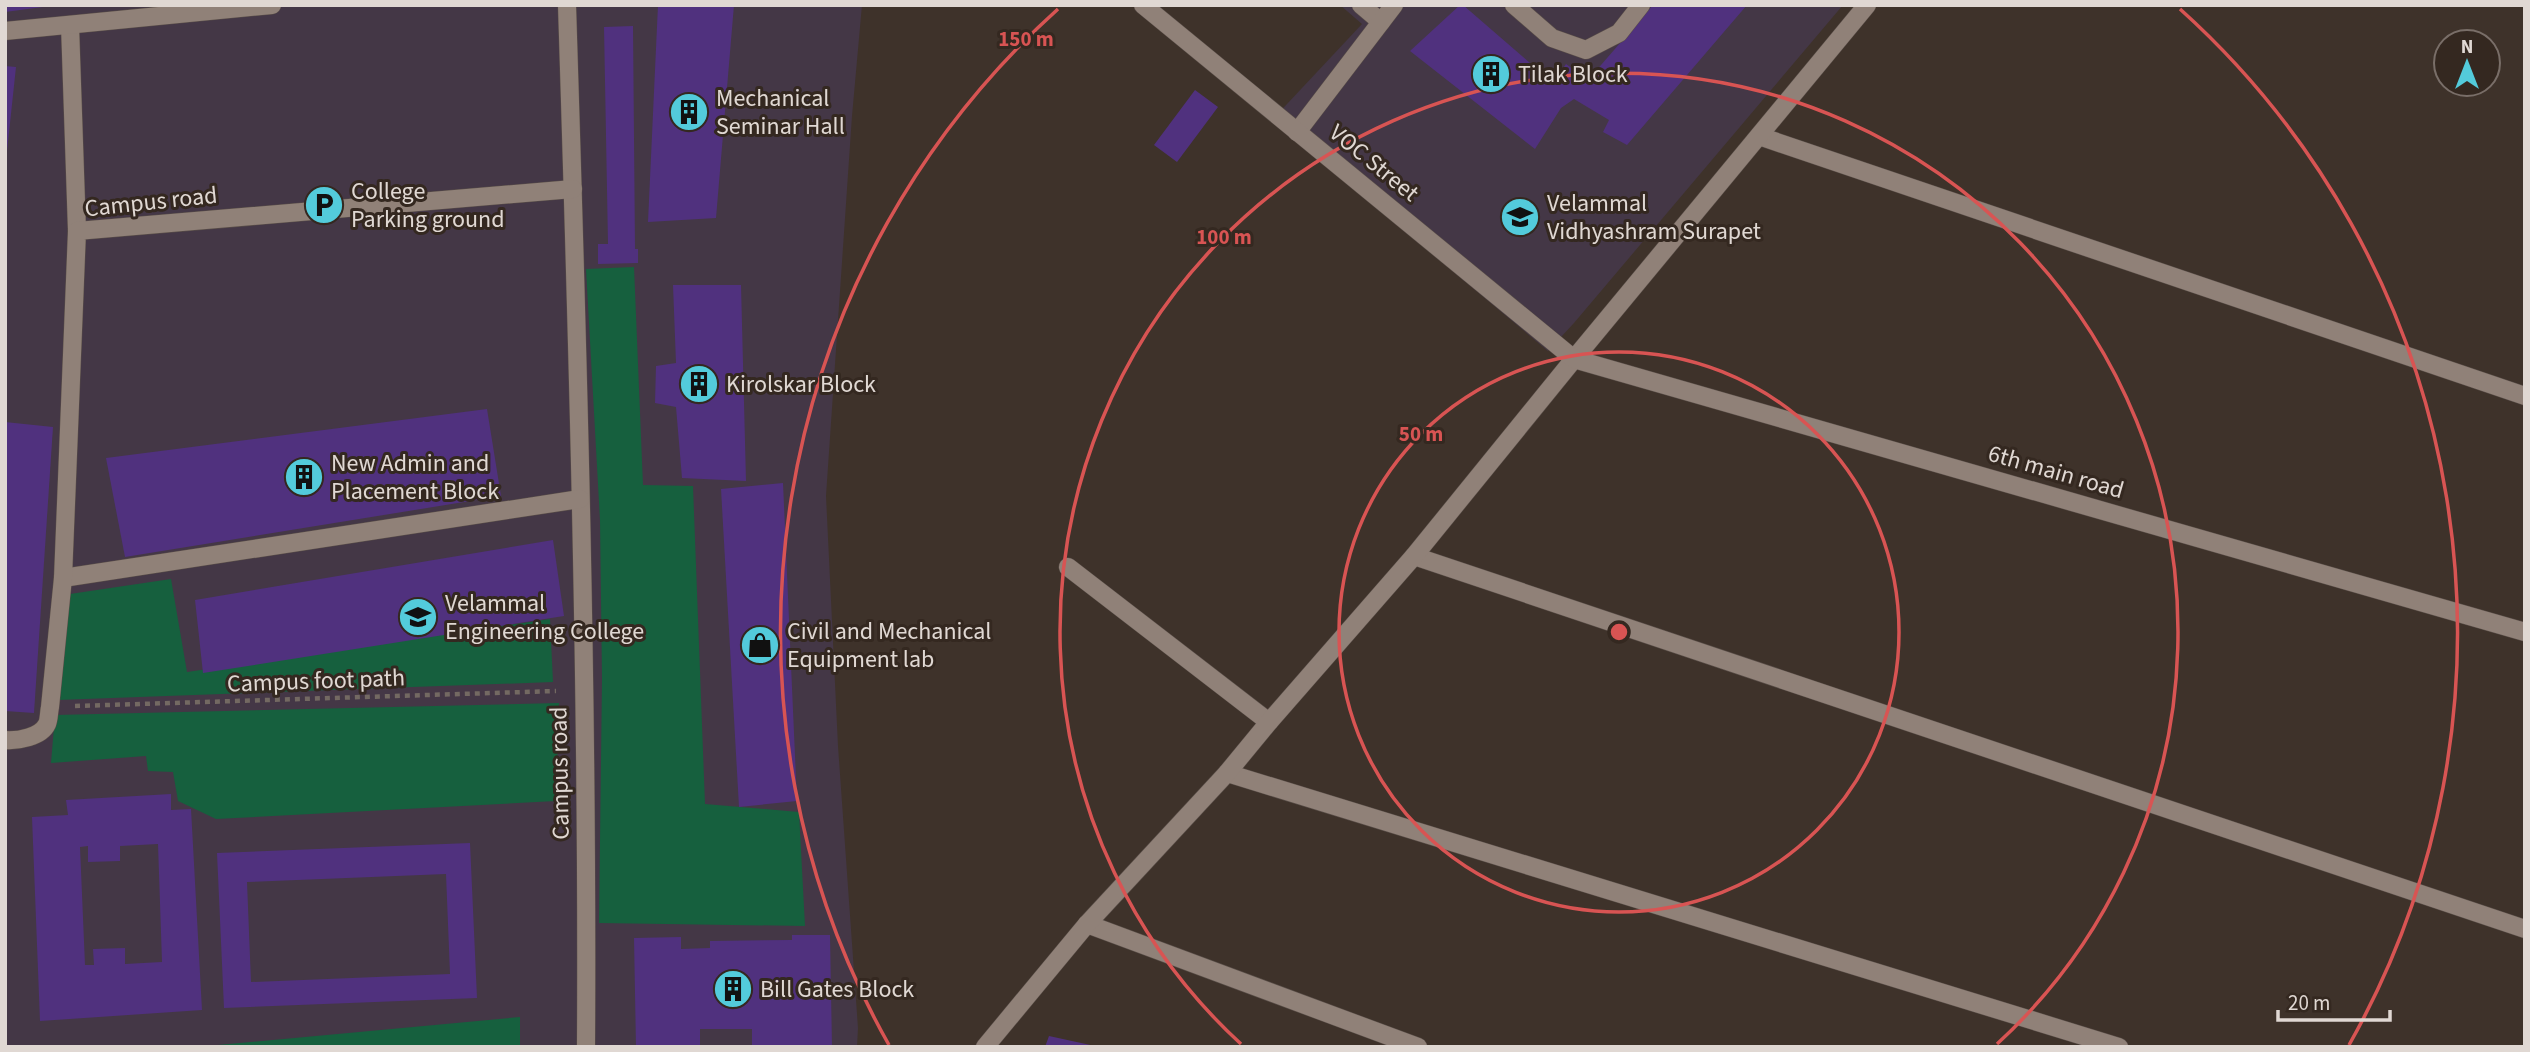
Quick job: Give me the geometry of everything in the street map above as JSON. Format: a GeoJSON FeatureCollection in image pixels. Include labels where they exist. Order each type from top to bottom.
{"type":"FeatureCollection","features":[{"type":"Feature","properties":{"kind":"street"},"geometry":{"type":"LineString","coordinates":[[5,31],[272,5]]}},
{"type":"Feature","properties":{"kind":"street","name":"Campus road"},"geometry":{"type":"LineString","coordinates":[[567,5],[580,499],[587,900],[586,1047]]}},
{"type":"Feature","properties":{"kind":"street","name":"VOC Street"},"geometry":{"type":"LineString","coordinates":[[1143,5],[1574,359]]}},
{"type":"Feature","properties":{"kind":"street"},"geometry":{"type":"LineString","coordinates":[[1361,5],[1381,22]]}},
{"type":"Feature","properties":{"kind":"street"},"geometry":{"type":"LineString","coordinates":[[1297,132],[1394,5]]}},
{"type":"Feature","properties":{"kind":"street"},"geometry":{"type":"LineString","coordinates":[[1514,5],[1552,38],[1586,50],[1619,33],[1641,5]]}},
{"type":"Feature","properties":{"kind":"street"},"geometry":{"type":"LineString","coordinates":[[985,1047],[1087,924],[1227,773],[1414,556],[1867,5]]}},
{"type":"Feature","properties":{"kind":"street"},"geometry":{"type":"LineString","coordinates":[[70,25],[77,231]]}},
{"type":"Feature","properties":{"kind":"street"},"geometry":{"type":"LineString","coordinates":[[1759,135],[2525,396]]}},
{"type":"Feature","properties":{"kind":"street","name":"Campus road"},"geometry":{"type":"LineString","coordinates":[[5,740],[12,741],[37,734],[47,724],[50,706],[63,579],[77,231],[573,189]]}},
{"type":"Feature","properties":{"kind":"street","name":"6th main road"},"geometry":{"type":"LineString","coordinates":[[1574,359],[2525,632]]}},
{"type":"Feature","properties":{"kind":"street"},"geometry":{"type":"LineString","coordinates":[[63,579],[580,499]]}},
{"type":"Feature","properties":{"kind":"street"},"geometry":{"type":"LineString","coordinates":[[1414,556],[2525,929]]}},
{"type":"Feature","properties":{"kind":"street"},"geometry":{"type":"LineString","coordinates":[[1068,567],[1269,722]]}},
{"type":"Feature","properties":{"kind":"street"},"geometry":{"type":"LineString","coordinates":[[1227,773],[2119,1047]]}},
{"type":"Feature","properties":{"kind":"street"},"geometry":{"type":"LineString","coordinates":[[1087,924],[1418,1047]]}},
{"type":"Feature","properties":{"kind":"path","name":"Campus foot path"},"geometry":{"type":"LineString","coordinates":[[50,706],[583,691]]}},
{"type":"Feature","properties":{"kind":"shaded area","name":"Velammal Engineering College"},"geometry":{"type":"Polygon","coordinates":[[[5,5],[862,5],[826,496],[857,1047],[5,1047],[5,5]]]}},
{"type":"Feature","properties":{"kind":"shaded area","name":"Velammal Vidhyashram Surapet"},"geometry":{"type":"Polygon","coordinates":[[[1340,5],[1843,5],[1548,351],[1272,120],[1362,24],[1340,5]]]}},
{"type":"Feature","properties":{"kind":"green space"},"geometry":{"type":"Polygon","coordinates":[[[634,267],[643,485],[693,486],[705,804],[799,812],[805,926],[599,923],[602,679],[600,520],[586,269],[634,267]]]}},
{"type":"Feature","properties":{"kind":"green space"},"geometry":{"type":"Polygon","coordinates":[[[171,579],[187,672],[550,619],[553,682],[57,700],[70,594],[171,579]]]}},
{"type":"Feature","properties":{"kind":"green space"},"geometry":{"type":"Polygon","coordinates":[[[559,703],[556,801],[216,819],[178,801],[173,772],[148,771],[146,756],[51,763],[55,715],[559,703]]]}},
{"type":"Feature","properties":{"kind":"green space"},"geometry":{"type":"Polygon","coordinates":[[[520,1017],[520,1047],[196,1047],[520,1017]]]}},
{"type":"Feature","properties":{"kind":"building"},"geometry":{"type":"Polygon","coordinates":[[[5,5],[43,5],[43,7],[5,12],[5,5]]]}},
{"type":"Feature","properties":{"kind":"building","name":"Mechanical Seminar Hall"},"geometry":{"type":"Polygon","coordinates":[[[658,5],[734,5],[716,218],[648,222],[658,5]]]}},
{"type":"Feature","properties":{"kind":"building","name":"Tilak Block"},"geometry":{"type":"Polygon","coordinates":[[[1460,5],[1553,83],[1566,64],[1588,80],[1653,5],[1747,5],[1627,145],[1603,132],[1609,120],[1574,99],[1561,108],[1535,149],[1410,51],[1460,5]]]}},
{"type":"Feature","properties":{"kind":"building"},"geometry":{"type":"Polygon","coordinates":[[[633,26],[635,249],[638,249],[638,263],[598,264],[598,244],[608,244],[604,27],[633,26]]]}},
{"type":"Feature","properties":{"kind":"building"},"geometry":{"type":"Polygon","coordinates":[[[5,66],[16,67],[7,151],[5,151],[5,66]]]}},
{"type":"Feature","properties":{"kind":"building"},"geometry":{"type":"Polygon","coordinates":[[[1195,90],[1218,107],[1177,162],[1154,145],[1195,90]]]}},
{"type":"Feature","properties":{"kind":"building","name":"Kirolskar Block"},"geometry":{"type":"Polygon","coordinates":[[[673,285],[741,285],[746,481],[682,478],[676,407],[655,403],[656,366],[676,363],[673,285]]]}},
{"type":"Feature","properties":{"kind":"building","name":"New Admin and Placement Block"},"geometry":{"type":"Polygon","coordinates":[[[487,409],[501,496],[125,557],[106,458],[487,409]]]}},
{"type":"Feature","properties":{"kind":"building"},"geometry":{"type":"Polygon","coordinates":[[[5,422],[53,427],[34,713],[5,711],[5,422]]]}},
{"type":"Feature","properties":{"kind":"building","name":"Civil and Mechanical Equipment lab"},"geometry":{"type":"Polygon","coordinates":[[[783,483],[797,801],[739,807],[721,489],[783,483]]]}},
{"type":"Feature","properties":{"kind":"building"},"geometry":{"type":"Polygon","coordinates":[[[553,540],[564,616],[203,673],[195,600],[553,540]]]}},
{"type":"Feature","properties":{"kind":"building"},"geometry":{"type":"Polygon","coordinates":[[[171,794],[171,810],[191,809],[202,1010],[40,1021],[32,817],[68,815],[66,800],[171,794]],[[158,844],[120,846],[120,861],[88,862],[88,846],[80,847],[85,965],[94,965],[93,949],[125,948],[125,964],[162,962],[158,844]]]}},
{"type":"Feature","properties":{"kind":"building"},"geometry":{"type":"Polygon","coordinates":[[[470,843],[477,998],[224,1008],[217,853],[470,843]],[[446,874],[247,882],[251,982],[450,974],[446,874]]]}},
{"type":"Feature","properties":{"kind":"building","name":"Bill Gates Block"},"geometry":{"type":"Polygon","coordinates":[[[792,935],[830,935],[832,1047],[752,1047],[752,1029],[700,1029],[700,1047],[636,1047],[634,938],[681,937],[681,949],[710,948],[710,941],[792,940],[792,935]]]}},
{"type":"Feature","properties":{"kind":"building"},"geometry":{"type":"Polygon","coordinates":[[[1049,1036],[1095,1046],[1095,1047],[1045,1047],[1049,1036]]]}},
{"type":"Feature","properties":{"kind":"place","name":"Tilak Block"},"geometry":{"type":"Point","coordinates":[1491,74]}},
{"type":"Feature","properties":{"kind":"place","name":"Mechanical Seminar Hall"},"geometry":{"type":"Point","coordinates":[689,112]}},
{"type":"Feature","properties":{"kind":"place","name":"College Parking ground"},"geometry":{"type":"Point","coordinates":[324,205]}},
{"type":"Feature","properties":{"kind":"place","name":"Velammal Vidhyashram Surapet"},"geometry":{"type":"Point","coordinates":[1520,217]}},
{"type":"Feature","properties":{"kind":"place","name":"Kirolskar Block"},"geometry":{"type":"Point","coordinates":[699,384]}},
{"type":"Feature","properties":{"kind":"place","name":"New Admin and Placement Block"},"geometry":{"type":"Point","coordinates":[304,477]}},
{"type":"Feature","properties":{"kind":"place","name":"Velammal Engineering College"},"geometry":{"type":"Point","coordinates":[418,617]}},
{"type":"Feature","properties":{"kind":"place","name":"Civil and Mechanical Equipment lab"},"geometry":{"type":"Point","coordinates":[760,645]}},
{"type":"Feature","properties":{"kind":"place","name":"Bill Gates Block"},"geometry":{"type":"Point","coordinates":[733,989]}}]}
